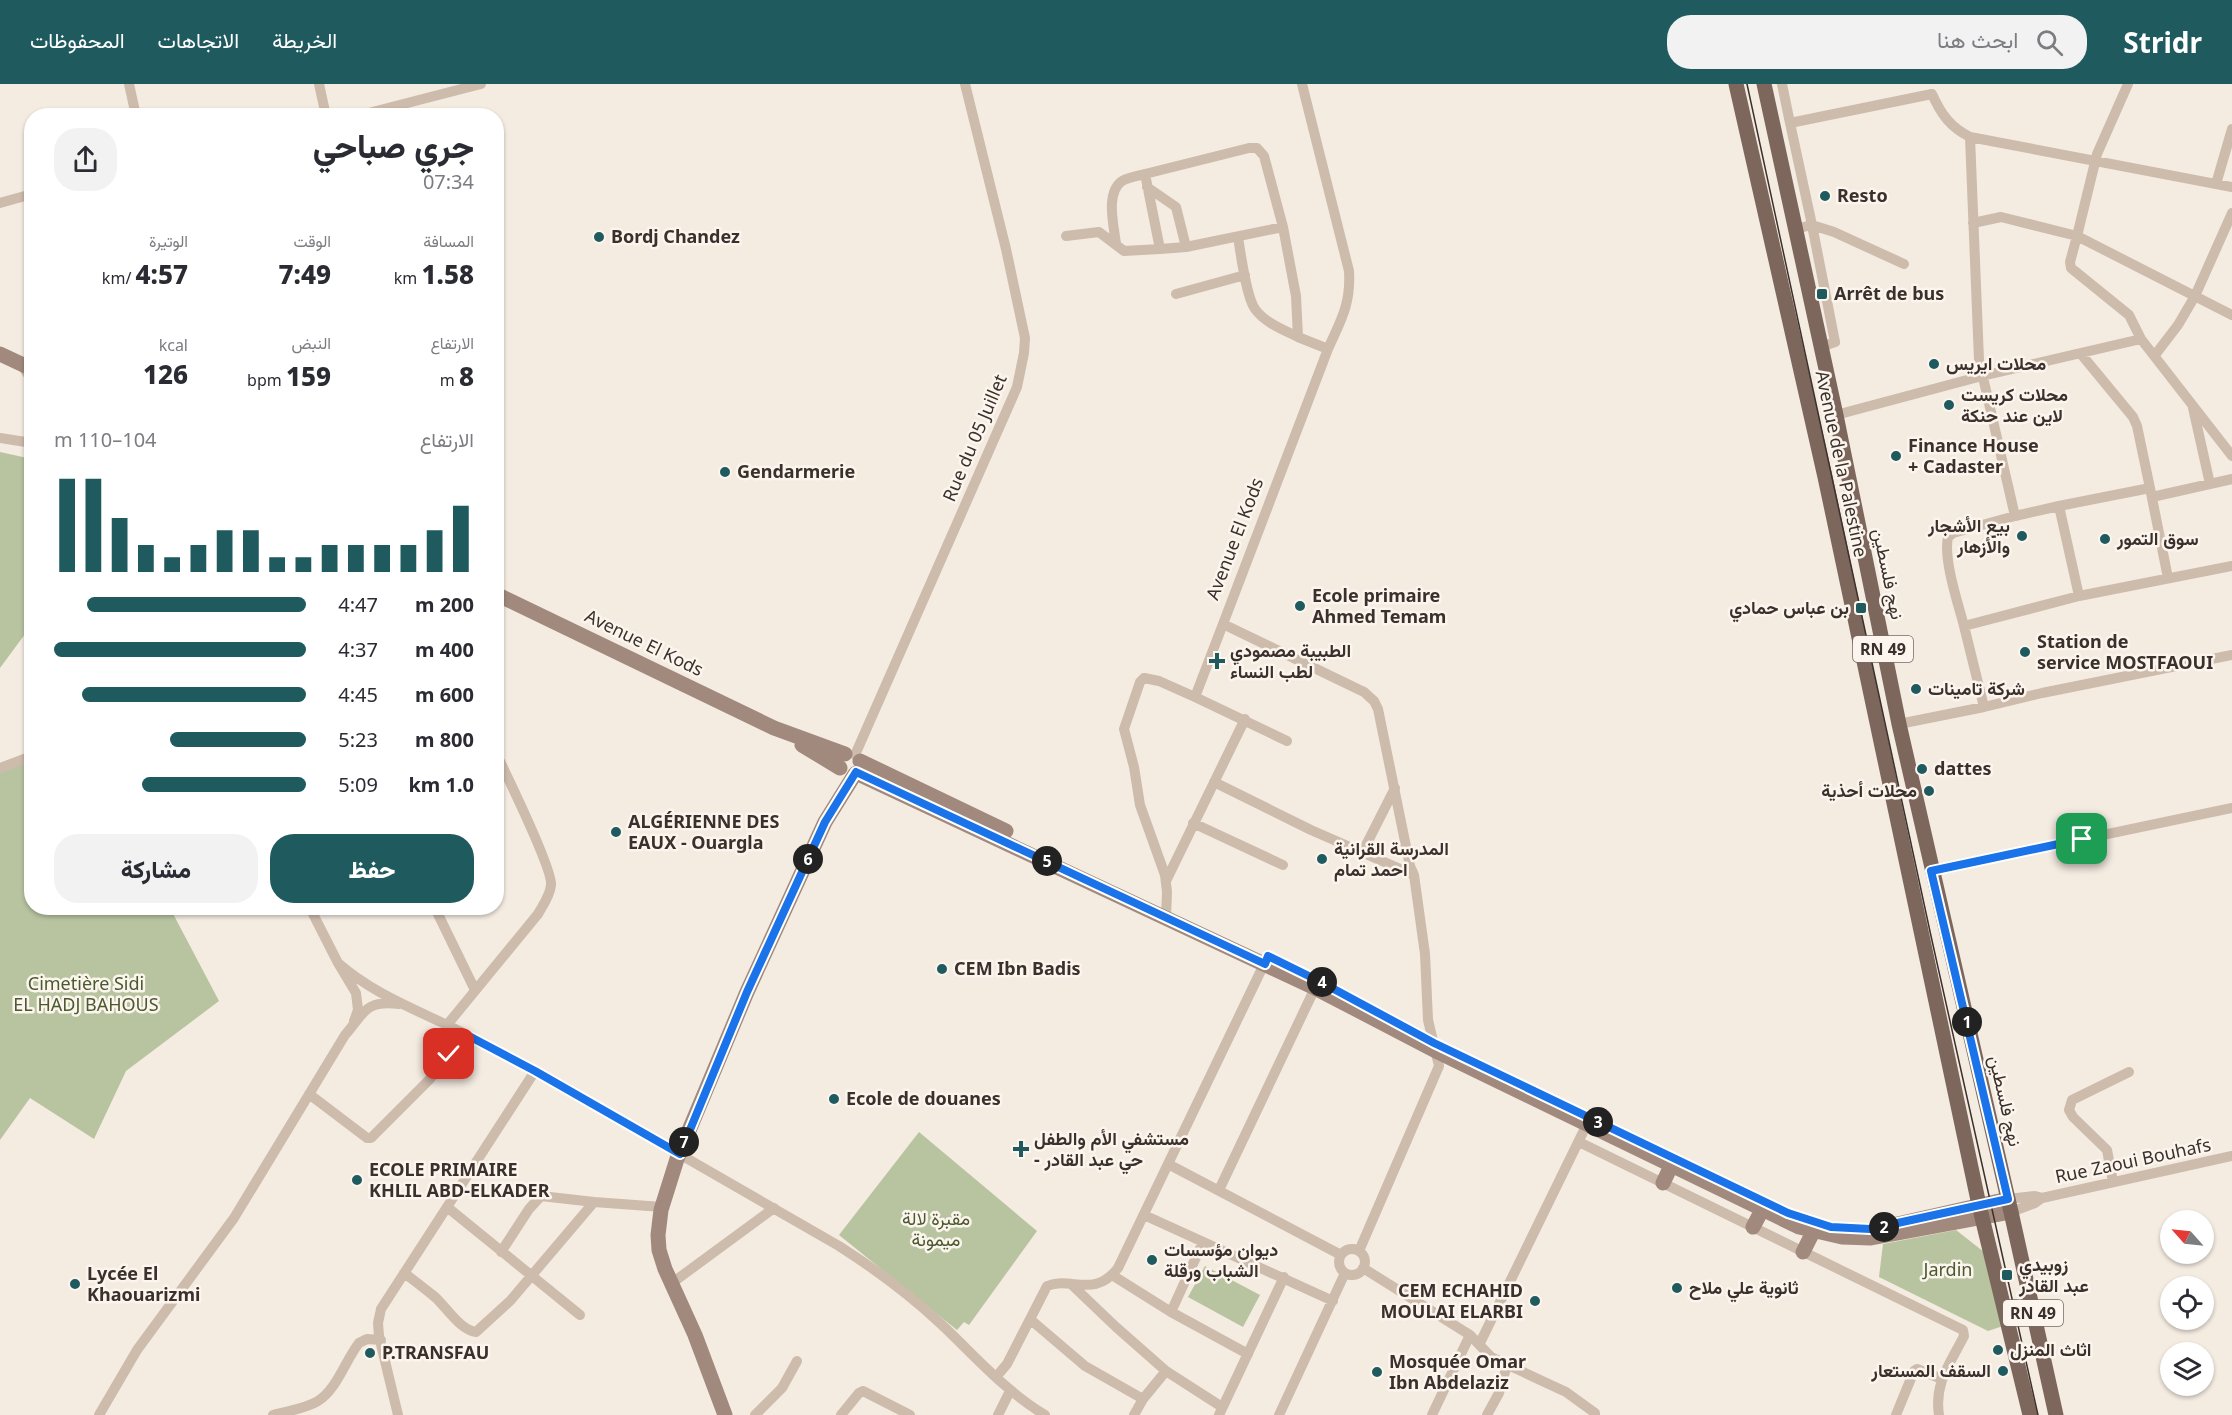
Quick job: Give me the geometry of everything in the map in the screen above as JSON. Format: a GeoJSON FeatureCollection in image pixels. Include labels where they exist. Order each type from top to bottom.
{"type":"FeatureCollection","features":[{"type":"Feature","properties":{"kind":"main road","name":"Avenue de la Palestine"},"geometry":{"type":"LineString","coordinates":[[1736,84],[1825,477],[1981,1211]]}},
{"type":"Feature","properties":{"kind":"main road","name":"نهج فلسطين"},"geometry":{"type":"LineString","coordinates":[[1764,84],[1931,871],[2010,1205]]}},
{"type":"Feature","properties":{"kind":"main road"},"geometry":{"type":"LineString","coordinates":[[0,354],[24,366]]}},
{"type":"Feature","properties":{"kind":"main road","name":"Avenue El Kods"},"geometry":{"type":"LineString","coordinates":[[504,598],[850,765],[1267,960],[1319,981],[1436,1048]]}},
{"type":"Feature","properties":{"kind":"main road"},"geometry":{"type":"LineString","coordinates":[[725,1415],[696,1335],[659,1250],[658,1235],[663,1207],[680,1154],[747,992],[850,765]]}},
{"type":"Feature","properties":{"kind":"main road","name":"Avenue El Kods"},"geometry":{"type":"LineString","coordinates":[[1267,960],[1315,988],[1436,1048]]}},
{"type":"Feature","properties":{"kind":"main road"},"geometry":{"type":"LineString","coordinates":[[1436,1048],[1788,1213],[1818,1224],[1850,1229],[1883,1227],[1981,1211]]}},
{"type":"Feature","properties":{"kind":"main road"},"geometry":{"type":"LineString","coordinates":[[1436,1048],[1671,1166],[1813,1232],[1842,1237],[1871,1238],[2010,1205]]}},
{"type":"Feature","properties":{"kind":"main road"},"geometry":{"type":"LineString","coordinates":[[1663,1183],[1671,1166]]}},
{"type":"Feature","properties":{"kind":"main road","name":"RN 49"},"geometry":{"type":"LineString","coordinates":[[2010,1205],[2056,1415]]}},
{"type":"Feature","properties":{"kind":"main road"},"geometry":{"type":"LineString","coordinates":[[1753,1227],[1762,1210]]}},
{"type":"Feature","properties":{"kind":"main road","name":"RN 49"},"geometry":{"type":"LineString","coordinates":[[1981,1211],[2030,1415]]}},
{"type":"Feature","properties":{"kind":"main road"},"geometry":{"type":"LineString","coordinates":[[1803,1252],[1813,1232]]}},
{"type":"Feature","properties":{"kind":"street"},"geometry":{"type":"LineString","coordinates":[[129,84],[134,108]]}},
{"type":"Feature","properties":{"kind":"street"},"geometry":{"type":"LineString","coordinates":[[319,84],[324,108]]}},
{"type":"Feature","properties":{"kind":"street"},"geometry":{"type":"LineString","coordinates":[[388,108],[481,84]]}},
{"type":"Feature","properties":{"kind":"street","name":"Rue du 05 Juillet"},"geometry":{"type":"LineString","coordinates":[[850,765],[1017,387],[1024,353],[1025,338],[1006,249],[965,84]]}},
{"type":"Feature","properties":{"kind":"street","name":"Avenue El Kods"},"geometry":{"type":"LineString","coordinates":[[1302,84],[1349,271],[1350,291],[1345,310],[1223,624],[1314,666],[1371,697],[1378,709],[1410,866],[1414,875],[1425,954],[1428,1020],[1436,1048]]}},
{"type":"Feature","properties":{"kind":"street"},"geometry":{"type":"LineString","coordinates":[[1782,84],[1835,342],[1821,347]]}},
{"type":"Feature","properties":{"kind":"street"},"geometry":{"type":"LineString","coordinates":[[2128,84],[2095,162],[2070,262],[2071,268],[2129,315],[2141,339],[2232,456]]}},
{"type":"Feature","properties":{"kind":"street"},"geometry":{"type":"LineString","coordinates":[[1790,123],[1930,89],[1946,121],[1958,131],[1970,136],[2232,188]]}},
{"type":"Feature","properties":{"kind":"street"},"geometry":{"type":"LineString","coordinates":[[2216,184],[2232,129]]}},
{"type":"Feature","properties":{"kind":"street"},"geometry":{"type":"LineString","coordinates":[[1970,136],[1982,376],[2016,516]]}},
{"type":"Feature","properties":{"kind":"street"},"geometry":{"type":"LineString","coordinates":[[1116,244],[1112,197],[1116,188],[1128,178],[1249,148],[1257,148],[1264,156],[1283,227],[1296,296],[1298,338]]}},
{"type":"Feature","properties":{"kind":"street"},"geometry":{"type":"LineString","coordinates":[[1145,174],[1160,249]]}},
{"type":"Feature","properties":{"kind":"street"},"geometry":{"type":"LineString","coordinates":[[1147,187],[1176,207],[1186,247]]}},
{"type":"Feature","properties":{"kind":"street"},"geometry":{"type":"LineString","coordinates":[[0,203],[24,196]]}},
{"type":"Feature","properties":{"kind":"street"},"geometry":{"type":"LineString","coordinates":[[2155,355],[2178,325],[2195,296],[2232,213]]}},
{"type":"Feature","properties":{"kind":"street"},"geometry":{"type":"LineString","coordinates":[[1973,223],[2001,217],[2077,236],[2232,315]]}},
{"type":"Feature","properties":{"kind":"street"},"geometry":{"type":"LineString","coordinates":[[1795,229],[1812,225],[1834,232],[1904,264]]}},
{"type":"Feature","properties":{"kind":"street"},"geometry":{"type":"LineString","coordinates":[[1066,236],[1100,232],[1124,251],[1186,247],[1283,227]]}},
{"type":"Feature","properties":{"kind":"street"},"geometry":{"type":"LineString","coordinates":[[1238,237],[1254,308],[1270,322],[1298,338],[1328,349]]}},
{"type":"Feature","properties":{"kind":"street"},"geometry":{"type":"LineString","coordinates":[[1176,294],[1245,275]]}},
{"type":"Feature","properties":{"kind":"street"},"geometry":{"type":"LineString","coordinates":[[1836,415],[1982,376],[2141,339]]}},
{"type":"Feature","properties":{"kind":"street"},"geometry":{"type":"LineString","coordinates":[[2081,354],[2133,417],[2137,426],[2168,578]]}},
{"type":"Feature","properties":{"kind":"street"},"geometry":{"type":"LineString","coordinates":[[2192,404],[2210,484]]}},
{"type":"Feature","properties":{"kind":"street"},"geometry":{"type":"LineString","coordinates":[[0,438],[24,442]]}},
{"type":"Feature","properties":{"kind":"street"},"geometry":{"type":"LineString","coordinates":[[1984,707],[1952,576],[1948,537],[1953,533],[2059,506],[2232,479]]}},
{"type":"Feature","properties":{"kind":"street"},"geometry":{"type":"LineString","coordinates":[[2059,506],[2079,596]]}},
{"type":"Feature","properties":{"kind":"street"},"geometry":{"type":"LineString","coordinates":[[1964,626],[2079,596],[2232,566]]}},
{"type":"Feature","properties":{"kind":"street"},"geometry":{"type":"LineString","coordinates":[[1195,697],[1223,624]]}},
{"type":"Feature","properties":{"kind":"street"},"geometry":{"type":"LineString","coordinates":[[1899,724],[2232,655]]}},
{"type":"Feature","properties":{"kind":"street"},"geometry":{"type":"LineString","coordinates":[[1166,912],[1166,881],[1140,805],[1134,766],[1125,737],[1124,724],[1141,680],[1144,678],[1159,681],[1245,719],[1287,741]]}},
{"type":"Feature","properties":{"kind":"street"},"geometry":{"type":"LineString","coordinates":[[1166,881],[1245,719]]}},
{"type":"Feature","properties":{"kind":"street"},"geometry":{"type":"LineString","coordinates":[[0,768],[24,759]]}},
{"type":"Feature","properties":{"kind":"street"},"geometry":{"type":"LineString","coordinates":[[447,1025],[538,914],[548,897],[551,885],[551,878],[504,771]]}},
{"type":"Feature","properties":{"kind":"street"},"geometry":{"type":"LineString","coordinates":[[1214,782],[1311,830],[1414,875]]}},
{"type":"Feature","properties":{"kind":"street"},"geometry":{"type":"LineString","coordinates":[[1362,853],[1395,788]]}},
{"type":"Feature","properties":{"kind":"street"},"geometry":{"type":"LineString","coordinates":[[1931,871],[2232,808]]}},
{"type":"Feature","properties":{"kind":"street"},"geometry":{"type":"LineString","coordinates":[[1193,823],[1283,865]]}},
{"type":"Feature","properties":{"kind":"street"},"geometry":{"type":"LineString","coordinates":[[314,915],[356,993],[358,1010],[352,1027]]}},
{"type":"Feature","properties":{"kind":"street"},"geometry":{"type":"LineString","coordinates":[[438,915],[475,990]]}},
{"type":"Feature","properties":{"kind":"street"},"geometry":{"type":"LineString","coordinates":[[996,1377],[1007,1364],[1047,1286],[1060,1283],[1072,1285],[1096,1283],[1112,1275],[1144,1215],[1267,960]]}},
{"type":"Feature","properties":{"kind":"street"},"geometry":{"type":"LineString","coordinates":[[338,963],[361,982],[399,1004],[447,1025],[535,1071],[774,1208],[874,1269],[939,1322],[1010,1391],[1045,1415]]}},
{"type":"Feature","properties":{"kind":"street"},"geometry":{"type":"LineString","coordinates":[[1219,1190],[1315,988]]}},
{"type":"Feature","properties":{"kind":"street"},"geometry":{"type":"LineString","coordinates":[[99,1415],[137,1350],[234,1218],[352,1027],[373,1005],[382,1002],[399,1004]]}},
{"type":"Feature","properties":{"kind":"street"},"geometry":{"type":"LineString","coordinates":[[309,1095],[367,1138],[371,1138],[430,1079],[465,1034]]}},
{"type":"Feature","properties":{"kind":"street"},"geometry":{"type":"LineString","coordinates":[[1359,1251],[1438,1071],[1439,1060],[1436,1048]]}},
{"type":"Feature","properties":{"kind":"street"},"geometry":{"type":"LineString","coordinates":[[398,1415],[378,1323],[381,1309],[535,1071]]}},
{"type":"Feature","properties":{"kind":"street"},"geometry":{"type":"LineString","coordinates":[[2113,1182],[2107,1150],[2073,1117],[2069,1110],[2072,1100],[2129,1072]]}},
{"type":"Feature","properties":{"kind":"street"},"geometry":{"type":"LineString","coordinates":[[1480,1343],[1587,1125]]}},
{"type":"Feature","properties":{"kind":"street"},"geometry":{"type":"LineString","coordinates":[[1579,1142],[1962,1330],[1964,1336],[1938,1387],[1936,1400],[1939,1415]]}},
{"type":"Feature","properties":{"kind":"street","name":"Rue Zaoui Bouhafs"},"geometry":{"type":"LineString","coordinates":[[2010,1205],[2035,1203],[2042,1198],[2232,1156]]}},
{"type":"Feature","properties":{"kind":"street"},"geometry":{"type":"LineString","coordinates":[[1168,1164],[1341,1255]]}},
{"type":"Feature","properties":{"kind":"street"},"geometry":{"type":"LineString","coordinates":[[501,1251],[529,1209],[541,1196],[663,1207]]}},
{"type":"Feature","properties":{"kind":"street"},"geometry":{"type":"LineString","coordinates":[[404,1273],[473,1332],[485,1324],[532,1276],[594,1202]]}},
{"type":"Feature","properties":{"kind":"street"},"geometry":{"type":"LineString","coordinates":[[447,1207],[580,1315]]}},
{"type":"Feature","properties":{"kind":"street"},"geometry":{"type":"LineString","coordinates":[[672,1283],[774,1208]]}},
{"type":"Feature","properties":{"kind":"street"},"geometry":{"type":"LineString","coordinates":[[1144,1215],[1333,1300]]}},
{"type":"Feature","properties":{"kind":"street"},"geometry":{"type":"LineString","coordinates":[[1171,1311],[1203,1242]]}},
{"type":"Feature","properties":{"kind":"street"},"geometry":{"type":"LineString","coordinates":[[1346,1250],[1359,1251],[1364,1255],[1363,1268],[1352,1275],[1346,1273],[1339,1261],[1341,1255],[1346,1250]]}},
{"type":"Feature","properties":{"kind":"street"},"geometry":{"type":"LineString","coordinates":[[1363,1268],[1470,1335],[1491,1357],[1566,1392],[1596,1414]]}},
{"type":"Feature","properties":{"kind":"street"},"geometry":{"type":"LineString","coordinates":[[1279,1415],[1346,1273]]}},
{"type":"Feature","properties":{"kind":"street"},"geometry":{"type":"LineString","coordinates":[[1112,1275],[1248,1354]]}},
{"type":"Feature","properties":{"kind":"street"},"geometry":{"type":"LineString","coordinates":[[1072,1285],[1166,1371],[1220,1411],[1284,1277]]}},
{"type":"Feature","properties":{"kind":"street"},"geometry":{"type":"LineString","coordinates":[[1030,1320],[1085,1366],[1143,1399]]}},
{"type":"Feature","properties":{"kind":"street"},"geometry":{"type":"LineString","coordinates":[[1432,1415],[1470,1335]]}},
{"type":"Feature","properties":{"kind":"street"},"geometry":{"type":"LineString","coordinates":[[273,1415],[318,1401],[326,1394],[359,1343],[367,1339],[381,1340]]}},
{"type":"Feature","properties":{"kind":"street"},"geometry":{"type":"LineString","coordinates":[[755,1415],[782,1388],[797,1361]]}},
{"type":"Feature","properties":{"kind":"street"},"geometry":{"type":"LineString","coordinates":[[1487,1415],[1498,1393],[1507,1365]]}},
{"type":"Feature","properties":{"kind":"street"},"geometry":{"type":"LineString","coordinates":[[1896,1415],[1914,1371],[1917,1369],[1942,1379]]}},
{"type":"Feature","properties":{"kind":"street"},"geometry":{"type":"LineString","coordinates":[[1134,1415],[1143,1399],[1166,1371]]}},
{"type":"Feature","properties":{"kind":"street"},"geometry":{"type":"LineString","coordinates":[[841,1415],[859,1393],[864,1391],[910,1415]]}},
{"type":"Feature","properties":{"kind":"street"},"geometry":{"type":"LineString","coordinates":[[998,1415],[1010,1391]]}},
{"type":"Feature","properties":{"kind":"green space"},"geometry":{"type":"Polygon","coordinates":[[[0,452],[24,457],[24,635],[0,668],[0,452]]]}},
{"type":"Feature","properties":{"kind":"green space","name":"Cimetière Sidi EL HADJ BAHOUS"},"geometry":{"type":"Polygon","coordinates":[[[24,761],[24,915],[174,915],[219,1001],[126,1071],[94,1139],[30,1098],[0,1140],[0,771],[24,761]]]}},
{"type":"Feature","properties":{"kind":"green space","name":"مقبرة لالة ميمونة"},"geometry":{"type":"Polygon","coordinates":[[[919,1132],[1037,1231],[969,1325],[964,1322],[957,1330],[839,1235],[919,1132]]]}},
{"type":"Feature","properties":{"kind":"green space","name":"Jardin"},"geometry":{"type":"Polygon","coordinates":[[[1956,1230],[1984,1252],[2003,1326],[1988,1331],[1879,1277],[1883,1244],[1956,1230]]]}},
{"type":"Feature","properties":{"kind":"green space"},"geometry":{"type":"Polygon","coordinates":[[[1205,1266],[1260,1295],[1243,1327],[1188,1297],[1205,1266]]]}},
{"type":"Feature","properties":{"kind":"tram line"},"geometry":{"type":"LineString","coordinates":[[1747,84],[1931,936],[2038,1415]]}},
{"type":"Feature","properties":{"kind":"place","name":"Resto"},"geometry":{"type":"Point","coordinates":[1825,196]}},
{"type":"Feature","properties":{"kind":"place","name":"Bordj Chandez"},"geometry":{"type":"Point","coordinates":[599,237]}},
{"type":"Feature","properties":{"kind":"place","name":"Arrêt de bus"},"geometry":{"type":"Point","coordinates":[1822,294]}},
{"type":"Feature","properties":{"kind":"place","name":"محلات ايريس"},"geometry":{"type":"Point","coordinates":[1934,364]}},
{"type":"Feature","properties":{"kind":"place","name":"محلات كريست لاين عند حنكة"},"geometry":{"type":"Point","coordinates":[1949,405]}},
{"type":"Feature","properties":{"kind":"place","name":"Finance House + Cadaster"},"geometry":{"type":"Point","coordinates":[1896,456]}},
{"type":"Feature","properties":{"kind":"place","name":"Gendarmerie"},"geometry":{"type":"Point","coordinates":[725,472]}},
{"type":"Feature","properties":{"kind":"place","name":"بيع الأشجار والأزهار"},"geometry":{"type":"Point","coordinates":[2022,536]}},
{"type":"Feature","properties":{"kind":"place","name":"سوق التمور"},"geometry":{"type":"Point","coordinates":[2105,539]}},
{"type":"Feature","properties":{"kind":"place","name":"Ecole primaire Ahmed Temam"},"geometry":{"type":"Point","coordinates":[1300,606]}},
{"type":"Feature","properties":{"kind":"place","name":"بن عباس حمادي"},"geometry":{"type":"Point","coordinates":[1861,608]}},
{"type":"Feature","properties":{"kind":"place","name":"Station de service MOSTFAOUI"},"geometry":{"type":"Point","coordinates":[2025,652]}},
{"type":"Feature","properties":{"kind":"place","name":"الطبيبة مصمودي لطب النساء"},"geometry":{"type":"Point","coordinates":[1217,661]}},
{"type":"Feature","properties":{"kind":"place","name":"شركة تامينات"},"geometry":{"type":"Point","coordinates":[1916,689]}},
{"type":"Feature","properties":{"kind":"place","name":"dattes"},"geometry":{"type":"Point","coordinates":[1922,769]}},
{"type":"Feature","properties":{"kind":"place","name":"محلات أحذية"},"geometry":{"type":"Point","coordinates":[1929,791]}},
{"type":"Feature","properties":{"kind":"place","name":"ALGÉRIENNE DES EAUX - Ouargla"},"geometry":{"type":"Point","coordinates":[616,832]}},
{"type":"Feature","properties":{"kind":"place","name":"المدرسة القرانية احمد تمام"},"geometry":{"type":"Point","coordinates":[1322,859]}},
{"type":"Feature","properties":{"kind":"place","name":"CEM Ibn Badis"},"geometry":{"type":"Point","coordinates":[942,969]}},
{"type":"Feature","properties":{"kind":"place","name":"Ecole de douanes"},"geometry":{"type":"Point","coordinates":[834,1099]}},
{"type":"Feature","properties":{"kind":"place","name":"مستشفي الأم والطفل - حي عبد القادر"},"geometry":{"type":"Point","coordinates":[1021,1149]}},
{"type":"Feature","properties":{"kind":"place","name":"ECOLE PRIMAIRE KHLIL ABD-ELKADER"},"geometry":{"type":"Point","coordinates":[357,1180]}},
{"type":"Feature","properties":{"kind":"place","name":"ديوان مؤسسات الشباب ورقلة"},"geometry":{"type":"Point","coordinates":[1152,1260]}},
{"type":"Feature","properties":{"kind":"place","name":"زوبيدي عبد القادر"},"geometry":{"type":"Point","coordinates":[2007,1275]}},
{"type":"Feature","properties":{"kind":"place","name":"Lycée El Khaouarizmi"},"geometry":{"type":"Point","coordinates":[75,1284]}},
{"type":"Feature","properties":{"kind":"place","name":"ثانوية علي ملاح"},"geometry":{"type":"Point","coordinates":[1677,1288]}},
{"type":"Feature","properties":{"kind":"place","name":"CEM ECHAHID MOULAI ELARBI"},"geometry":{"type":"Point","coordinates":[1535,1301]}},
{"type":"Feature","properties":{"kind":"place","name":"اثاث المنزل"},"geometry":{"type":"Point","coordinates":[1998,1350]}},
{"type":"Feature","properties":{"kind":"place","name":"P.TRANSFAU"},"geometry":{"type":"Point","coordinates":[370,1353]}},
{"type":"Feature","properties":{"kind":"place","name":"السقف المستعار"},"geometry":{"type":"Point","coordinates":[2003,1371]}},
{"type":"Feature","properties":{"kind":"place","name":"Mosquée Omar Ibn Abdelaziz"},"geometry":{"type":"Point","coordinates":[1377,1372]}},
{"type":"Feature","properties":{"kind":"route"},"geometry":{"type":"LineString","coordinates":[[449,1054],[465,1034],[535,1071],[680,1154],[747,992],[825,822],[856,772],[1265,964],[1268,956],[1434,1043],[1788,1213],[1831,1227],[1870,1229],[2008,1199],[1931,871],[2082,839]]}}]}
